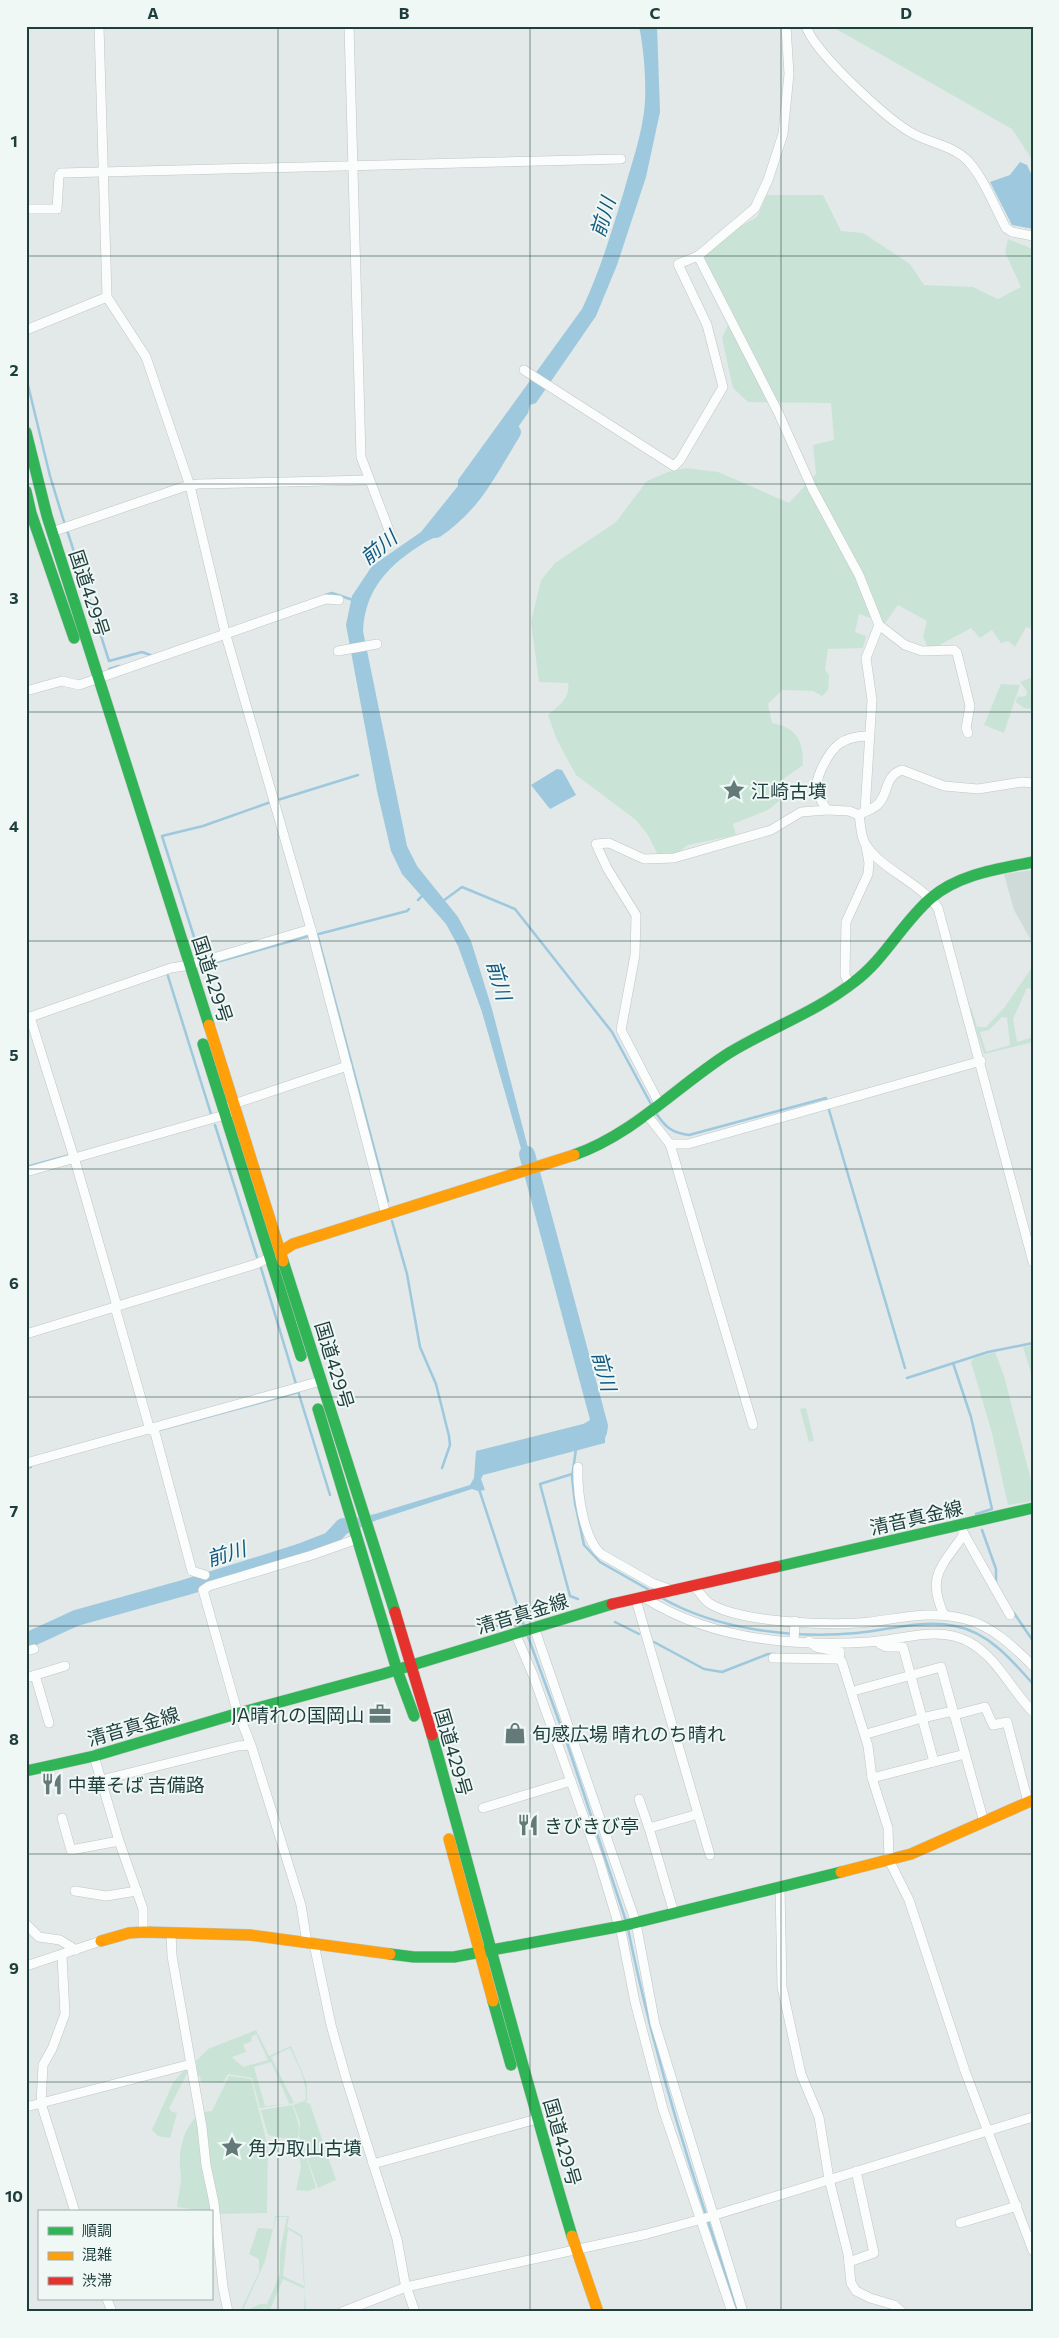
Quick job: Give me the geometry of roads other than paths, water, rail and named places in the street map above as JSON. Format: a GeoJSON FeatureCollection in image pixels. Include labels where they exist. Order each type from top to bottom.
{"type":"FeatureCollection","features":[{"type":"Feature","properties":{"kind":"main road","name":"国道429号"},"geometry":{"type":"LineString","coordinates":[[26,432],[94,680]]}},
{"type":"Feature","properties":{"kind":"main road","name":"国道429号"},"geometry":{"type":"LineString","coordinates":[[26,491],[31,513],[94,680],[193,964],[235,1108],[282,1251],[349,1512],[397,1670],[417,1727]]}},
{"type":"Feature","properties":{"kind":"main road"},"geometry":{"type":"LineString","coordinates":[[282,1251],[293,1244],[518,1173],[605,1143],[654,1110],[729,1054],[850,985],[877,962],[931,898],[948,886],[970,876],[1033,862]]}},
{"type":"Feature","properties":{"kind":"main road","name":"国道429号"},"geometry":{"type":"LineString","coordinates":[[193,964],[223,1111],[270,1257],[362,1509],[412,1666],[492,1950],[532,2120]]}},
{"type":"Feature","properties":{"kind":"main road","name":"清音真金線"},"geometry":{"type":"LineString","coordinates":[[26,1772],[94,1756],[239,1713],[412,1666],[592,1609],[962,1530],[1033,1508]]}},
{"type":"Feature","properties":{"kind":"main road","name":"国道429号"},"geometry":{"type":"LineString","coordinates":[[430,1774],[479,1953],[571,2250],[586,2312]]}},
{"type":"Feature","properties":{"kind":"main road"},"geometry":{"type":"LineString","coordinates":[[101,1941],[143,1932],[250,1935],[428,1958],[479,1953],[627,1925],[912,1854],[1031,1801]]}},
{"type":"Feature","properties":{"kind":"main road","name":"国道429号"},"geometry":{"type":"LineString","coordinates":[[571,2250],[598,2312]]}},
{"type":"Feature","properties":{"kind":"street"},"geometry":{"type":"LineString","coordinates":[[98,26],[107,296],[146,357],[190,486],[225,632],[312,933],[386,1214]]}},
{"type":"Feature","properties":{"kind":"street"},"geometry":{"type":"LineString","coordinates":[[349,26],[361,457],[392,538]]}},
{"type":"Feature","properties":{"kind":"street"},"geometry":{"type":"LineString","coordinates":[[525,371],[674,466],[680,460],[723,387],[707,325],[678,264],[698,256],[755,208],[775,163],[784,134],[789,84],[786,26]]}},
{"type":"Feature","properties":{"kind":"street"},"geometry":{"type":"LineString","coordinates":[[806,26],[810,36],[822,52],[868,98],[910,132],[952,150],[967,160],[979,176],[1006,228],[1012,232],[1033,236]]}},
{"type":"Feature","properties":{"kind":"street"},"geometry":{"type":"LineString","coordinates":[[26,209],[57,209],[59,176],[61,173],[621,159]]}},
{"type":"Feature","properties":{"kind":"street"},"geometry":{"type":"LineString","coordinates":[[698,256],[778,412],[812,488],[859,576],[879,625],[905,645],[922,651],[954,650],[957,653],[970,706],[966,728],[968,733]]}},
{"type":"Feature","properties":{"kind":"street"},"geometry":{"type":"LineString","coordinates":[[26,330],[107,296]]}},
{"type":"Feature","properties":{"kind":"street"},"geometry":{"type":"LineString","coordinates":[[52,532],[190,486],[369,480]]}},
{"type":"Feature","properties":{"kind":"street"},"geometry":{"type":"LineString","coordinates":[[26,691],[62,681],[79,685],[225,632],[326,599],[339,600]]}},
{"type":"Feature","properties":{"kind":"street"},"geometry":{"type":"LineString","coordinates":[[850,985],[845,975],[846,922],[868,874],[869,863],[862,813],[872,700],[866,658],[879,625]]}},
{"type":"Feature","properties":{"kind":"street"},"geometry":{"type":"LineString","coordinates":[[339,651],[376,644]]}},
{"type":"Feature","properties":{"kind":"street"},"geometry":{"type":"LineString","coordinates":[[827,810],[817,792],[818,776],[826,758],[833,748],[849,738],[869,736]]}},
{"type":"Feature","properties":{"kind":"street"},"geometry":{"type":"LineString","coordinates":[[753,1425],[670,1144],[621,1030],[634,956],[636,915],[607,868],[596,844],[609,843],[644,859],[674,858],[771,830],[801,812],[827,810],[862,813],[871,810],[881,801],[889,778],[894,773],[902,770],[944,786],[978,790],[1022,782],[1033,783]]}},
{"type":"Feature","properties":{"kind":"street"},"geometry":{"type":"LineString","coordinates":[[866,846],[890,868],[931,898],[938,908],[981,1061],[1033,1262]]}},
{"type":"Feature","properties":{"kind":"street"},"geometry":{"type":"LineString","coordinates":[[205,1576],[192,1571],[74,1158],[30,1017],[193,964],[312,933]]}},
{"type":"Feature","properties":{"kind":"street"},"geometry":{"type":"LineString","coordinates":[[670,1144],[688,1144],[981,1061]]}},
{"type":"Feature","properties":{"kind":"street"},"geometry":{"type":"LineString","coordinates":[[26,1172],[235,1108],[347,1066]]}},
{"type":"Feature","properties":{"kind":"street"},"geometry":{"type":"LineString","coordinates":[[26,1334],[116,1307],[270,1257],[282,1251]]}},
{"type":"Feature","properties":{"kind":"street"},"geometry":{"type":"LineString","coordinates":[[26,1463],[316,1383]]}},
{"type":"Feature","properties":{"kind":"street"},"geometry":{"type":"LineString","coordinates":[[578,1467],[580,1497],[590,1541],[594,1548],[601,1554],[652,1583],[672,1591]]}},
{"type":"Feature","properties":{"kind":"street"},"geometry":{"type":"LineString","coordinates":[[944,1615],[935,1592],[936,1576],[962,1530]]}},
{"type":"Feature","properties":{"kind":"street"},"geometry":{"type":"LineString","coordinates":[[962,1530],[1010,1615]]}},
{"type":"Feature","properties":{"kind":"street"},"geometry":{"type":"LineString","coordinates":[[357,1537],[312,1555],[209,1586],[203,1590],[239,1713],[301,1905],[331,2025],[398,2239],[406,2287],[415,2312]]}},
{"type":"Feature","properties":{"kind":"street"},"geometry":{"type":"LineString","coordinates":[[694,1586],[707,1602],[732,1614],[795,1624],[868,1622],[914,1615],[944,1615],[966,1619],[984,1626],[1010,1644],[1033,1666]]}},
{"type":"Feature","properties":{"kind":"street"},"geometry":{"type":"LineString","coordinates":[[644,1598],[726,1633],[750,1638],[808,1641],[879,1640],[942,1635],[968,1641],[990,1658],[1033,1712]]}},
{"type":"Feature","properties":{"kind":"street"},"geometry":{"type":"LineString","coordinates":[[644,1598],[710,1855]]}},
{"type":"Feature","properties":{"kind":"street"},"geometry":{"type":"LineString","coordinates":[[794,1639],[795,1624]]}},
{"type":"Feature","properties":{"kind":"street"},"geometry":{"type":"LineString","coordinates":[[525,1630],[533,1675],[571,1781],[627,1925],[635,2002],[663,2109],[692,2189],[732,2312]]}},
{"type":"Feature","properties":{"kind":"street"},"geometry":{"type":"LineString","coordinates":[[525,1630],[627,1925],[712,2215],[744,2312]]}},
{"type":"Feature","properties":{"kind":"street"},"geometry":{"type":"LineString","coordinates":[[879,1640],[880,1644],[886,1647],[903,1648],[934,1762]]}},
{"type":"Feature","properties":{"kind":"street"},"geometry":{"type":"LineString","coordinates":[[808,1641],[816,1647],[840,1652],[839,1657],[868,1746],[874,1778],[888,1828],[889,1860],[909,1900],[987,2131],[1033,2251]]}},
{"type":"Feature","properties":{"kind":"street"},"geometry":{"type":"LineString","coordinates":[[773,1658],[839,1657]]}},
{"type":"Feature","properties":{"kind":"street"},"geometry":{"type":"LineString","coordinates":[[49,1724],[30,1677],[65,1666]]}},
{"type":"Feature","properties":{"kind":"street"},"geometry":{"type":"LineString","coordinates":[[857,1690],[941,1667],[984,1822]]}},
{"type":"Feature","properties":{"kind":"street"},"geometry":{"type":"LineString","coordinates":[[870,1733],[922,1718],[985,1707],[993,1725],[1007,1722],[1031,1801]]}},
{"type":"Feature","properties":{"kind":"street"},"geometry":{"type":"LineString","coordinates":[[101,1780],[238,1746],[250,1745]]}},
{"type":"Feature","properties":{"kind":"street"},"geometry":{"type":"LineString","coordinates":[[874,1778],[965,1754]]}},
{"type":"Feature","properties":{"kind":"street"},"geometry":{"type":"LineString","coordinates":[[94,1756],[119,1841],[137,1891],[142,1909],[143,1932]]}},
{"type":"Feature","properties":{"kind":"street"},"geometry":{"type":"LineString","coordinates":[[483,1808],[571,1781]]}},
{"type":"Feature","properties":{"kind":"street"},"geometry":{"type":"LineString","coordinates":[[639,1799],[674,1913]]}},
{"type":"Feature","properties":{"kind":"street"},"geometry":{"type":"LineString","coordinates":[[649,1828],[698,1814]]}},
{"type":"Feature","properties":{"kind":"street"},"geometry":{"type":"LineString","coordinates":[[62,1818],[71,1850],[119,1841]]}},
{"type":"Feature","properties":{"kind":"street"},"geometry":{"type":"LineString","coordinates":[[780,1887],[782,1987],[801,2074],[819,2116],[829,2179],[849,2262],[850,2283],[856,2291],[870,2298],[894,2305],[902,2312]]}},
{"type":"Feature","properties":{"kind":"street"},"geometry":{"type":"LineString","coordinates":[[75,1891],[106,1896],[137,1891]]}},
{"type":"Feature","properties":{"kind":"street"},"geometry":{"type":"LineString","coordinates":[[26,1924],[39,1937],[54,1938],[76,1950]]}},
{"type":"Feature","properties":{"kind":"street"},"geometry":{"type":"LineString","coordinates":[[171,1933],[172,1956],[202,2127],[228,2312]]}},
{"type":"Feature","properties":{"kind":"street"},"geometry":{"type":"LineString","coordinates":[[26,1966],[62,1956],[101,1941]]}},
{"type":"Feature","properties":{"kind":"street"},"geometry":{"type":"LineString","coordinates":[[62,1956],[66,2014],[52,2050],[43,2065],[41,2103],[74,2210]]}},
{"type":"Feature","properties":{"kind":"street"},"geometry":{"type":"LineString","coordinates":[[26,2107],[191,2064]]}},
{"type":"Feature","properties":{"kind":"street"},"geometry":{"type":"LineString","coordinates":[[342,2312],[406,2287],[647,2234],[701,2219],[1033,2117]]}},
{"type":"Feature","properties":{"kind":"street"},"geometry":{"type":"LineString","coordinates":[[374,2164],[532,2120]]}},
{"type":"Feature","properties":{"kind":"street"},"geometry":{"type":"LineString","coordinates":[[849,2262],[874,2253],[856,2171]]}},
{"type":"Feature","properties":{"kind":"street"},"geometry":{"type":"LineString","coordinates":[[960,2224],[1017,2206]]}},
{"type":"Feature","properties":{"kind":"street"},"geometry":{"type":"LineString","coordinates":[[107,2300],[112,2312]]}},
{"type":"Feature","properties":{"kind":"water"},"geometry":{"type":"Polygon","coordinates":[[[639,26],[657,26],[660,112],[646,177],[617,265],[596,316],[536,403],[530,405],[528,413],[446,529],[400,560],[382,579],[374,590],[369,602],[363,631],[407,846],[417,866],[458,917],[471,941],[492,1009],[534,1171],[528,1173],[482,1012],[458,946],[446,924],[402,874],[391,851],[377,791],[346,625],[352,596],[372,566],[421,532],[458,486],[458,480],[582,309],[610,236],[634,158],[642,124],[645,83],[639,26]]]}},
{"type":"Feature","properties":{"kind":"water"},"geometry":{"type":"Polygon","coordinates":[[[1020,162],[1027,165],[1033,178],[1033,229],[1012,225],[990,182],[1010,175],[1020,162]]]}},
{"type":"Feature","properties":{"kind":"water"},"geometry":{"type":"Polygon","coordinates":[[[557,769],[562,770],[576,795],[550,809],[531,785],[557,769]]]}},
{"type":"Feature","properties":{"kind":"water"},"geometry":{"type":"Polygon","coordinates":[[[600,1413],[605,1433],[605,1443],[483,1475],[481,1479],[485,1490],[478,1491],[472,1489],[377,1520],[328,1542],[327,1539],[337,1522],[375,1514],[470,1485],[474,1478],[476,1451],[583,1424],[600,1413]]]}},
{"type":"Feature","properties":{"kind":"waterway"},"geometry":{"type":"LineString","coordinates":[[26,377],[50,476],[65,525]]}},
{"type":"Feature","properties":{"kind":"waterway","name":"前川"},"geometry":{"type":"LineString","coordinates":[[436,530],[450,520],[480,486],[513,432]]}},
{"type":"Feature","properties":{"kind":"waterway"},"geometry":{"type":"LineString","coordinates":[[67,530],[109,661],[142,652],[153,656]]}},
{"type":"Feature","properties":{"kind":"waterway"},"geometry":{"type":"LineString","coordinates":[[325,595],[332,593],[353,600]]}},
{"type":"Feature","properties":{"kind":"waterway"},"geometry":{"type":"LineString","coordinates":[[109,669],[119,666]]}},
{"type":"Feature","properties":{"kind":"waterway"},"geometry":{"type":"LineString","coordinates":[[201,959],[162,836],[203,826],[268,803],[358,775]]}},
{"type":"Feature","properties":{"kind":"waterway"},"geometry":{"type":"LineString","coordinates":[[443,901],[462,887],[515,909],[612,1032],[652,1106]]}},
{"type":"Feature","properties":{"kind":"waterway"},"geometry":{"type":"LineString","coordinates":[[418,900],[423,895]]}},
{"type":"Feature","properties":{"kind":"waterway"},"geometry":{"type":"LineString","coordinates":[[315,935],[409,909]]}},
{"type":"Feature","properties":{"kind":"waterway"},"geometry":{"type":"LineString","coordinates":[[203,966],[309,936]]}},
{"type":"Feature","properties":{"kind":"waterway"},"geometry":{"type":"LineString","coordinates":[[318,937],[388,1201]]}},
{"type":"Feature","properties":{"kind":"waterway"},"geometry":{"type":"LineString","coordinates":[[203,965],[208,980]]}},
{"type":"Feature","properties":{"kind":"waterway"},"geometry":{"type":"LineString","coordinates":[[167,973],[211,1114]]}},
{"type":"Feature","properties":{"kind":"waterway"},"geometry":{"type":"LineString","coordinates":[[656,1113],[670,1128],[678,1133],[689,1135],[826,1098],[826,1100]]}},
{"type":"Feature","properties":{"kind":"waterway"},"geometry":{"type":"LineString","coordinates":[[829,1110],[905,1368]]}},
{"type":"Feature","properties":{"kind":"waterway"},"geometry":{"type":"LineString","coordinates":[[215,1125],[257,1257]]}},
{"type":"Feature","properties":{"kind":"waterway","name":"前川"},"geometry":{"type":"LineString","coordinates":[[527,1154],[600,1426],[597,1433]]}},
{"type":"Feature","properties":{"kind":"waterway"},"geometry":{"type":"LineString","coordinates":[[26,1167],[70,1155]]}},
{"type":"Feature","properties":{"kind":"waterway"},"geometry":{"type":"LineString","coordinates":[[392,1221],[407,1274],[420,1347],[436,1384],[449,1436],[450,1445],[442,1468]]}},
{"type":"Feature","properties":{"kind":"waterway"},"geometry":{"type":"LineString","coordinates":[[261,1268],[296,1384]]}},
{"type":"Feature","properties":{"kind":"waterway"},"geometry":{"type":"LineString","coordinates":[[907,1378],[988,1352],[1033,1343]]}},
{"type":"Feature","properties":{"kind":"waterway"},"geometry":{"type":"LineString","coordinates":[[953,1363],[971,1417],[992,1509],[976,1514]]}},
{"type":"Feature","properties":{"kind":"waterway"},"geometry":{"type":"LineString","coordinates":[[298,1391],[330,1495]]}},
{"type":"Feature","properties":{"kind":"waterway"},"geometry":{"type":"LineString","coordinates":[[159,1430],[299,1392]]}},
{"type":"Feature","properties":{"kind":"waterway"},"geometry":{"type":"LineString","coordinates":[[576,1449],[572,1477],[575,1503],[584,1545],[600,1562],[651,1591]]}},
{"type":"Feature","properties":{"kind":"waterway"},"geometry":{"type":"LineString","coordinates":[[26,1468],[31,1467]]}},
{"type":"Feature","properties":{"kind":"waterway"},"geometry":{"type":"LineString","coordinates":[[572,1474],[540,1484],[570,1596],[578,1599]]}},
{"type":"Feature","properties":{"kind":"waterway"},"geometry":{"type":"LineString","coordinates":[[479,1489],[524,1626]]}},
{"type":"Feature","properties":{"kind":"waterway","name":"前川"},"geometry":{"type":"LineString","coordinates":[[26,1641],[76,1618],[187,1587],[299,1552],[330,1540],[343,1526]]}},
{"type":"Feature","properties":{"kind":"waterway"},"geometry":{"type":"LineString","coordinates":[[982,1530],[996,1569],[996,1585]]}},
{"type":"Feature","properties":{"kind":"waterway"},"geometry":{"type":"LineString","coordinates":[[662,1598],[707,1618],[757,1630],[783,1633],[833,1635],[918,1624],[955,1626],[967,1629],[989,1641],[1008,1657],[1033,1684]]}},
{"type":"Feature","properties":{"kind":"waterway"},"geometry":{"type":"LineString","coordinates":[[1014,1613],[1033,1641]]}},
{"type":"Feature","properties":{"kind":"waterway"},"geometry":{"type":"LineString","coordinates":[[615,1622],[639,1634]]}},
{"type":"Feature","properties":{"kind":"waterway"},"geometry":{"type":"LineString","coordinates":[[527,1634],[566,1740],[626,1921]]}},
{"type":"Feature","properties":{"kind":"waterway"},"geometry":{"type":"LineString","coordinates":[[654,1642],[704,1669],[722,1672],[768,1654],[775,1654]]}},
{"type":"Feature","properties":{"kind":"waterway"},"geometry":{"type":"LineString","coordinates":[[628,1929],[644,2002],[663,2073],[706,2215]]}},
{"type":"Feature","properties":{"kind":"waterway"},"geometry":{"type":"LineString","coordinates":[[708,2221],[738,2312]]}},
{"type":"Feature","properties":{"kind":"place","name":"江崎古墳"},"geometry":{"type":"Point","coordinates":[734,790]}},
{"type":"Feature","properties":{"kind":"place","name":"JA晴れの国岡山"},"geometry":{"type":"Point","coordinates":[380,1714]}},
{"type":"Feature","properties":{"kind":"place","name":"旬感広場 晴れのち晴れ"},"geometry":{"type":"Point","coordinates":[515,1733]}},
{"type":"Feature","properties":{"kind":"place","name":"中華そば 吉備路"},"geometry":{"type":"Point","coordinates":[52,1784]}},
{"type":"Feature","properties":{"kind":"place","name":"きびきび亭"},"geometry":{"type":"Point","coordinates":[528,1825]}},
{"type":"Feature","properties":{"kind":"place","name":"角力取山古墳"},"geometry":{"type":"Point","coordinates":[232,2147]}}]}
